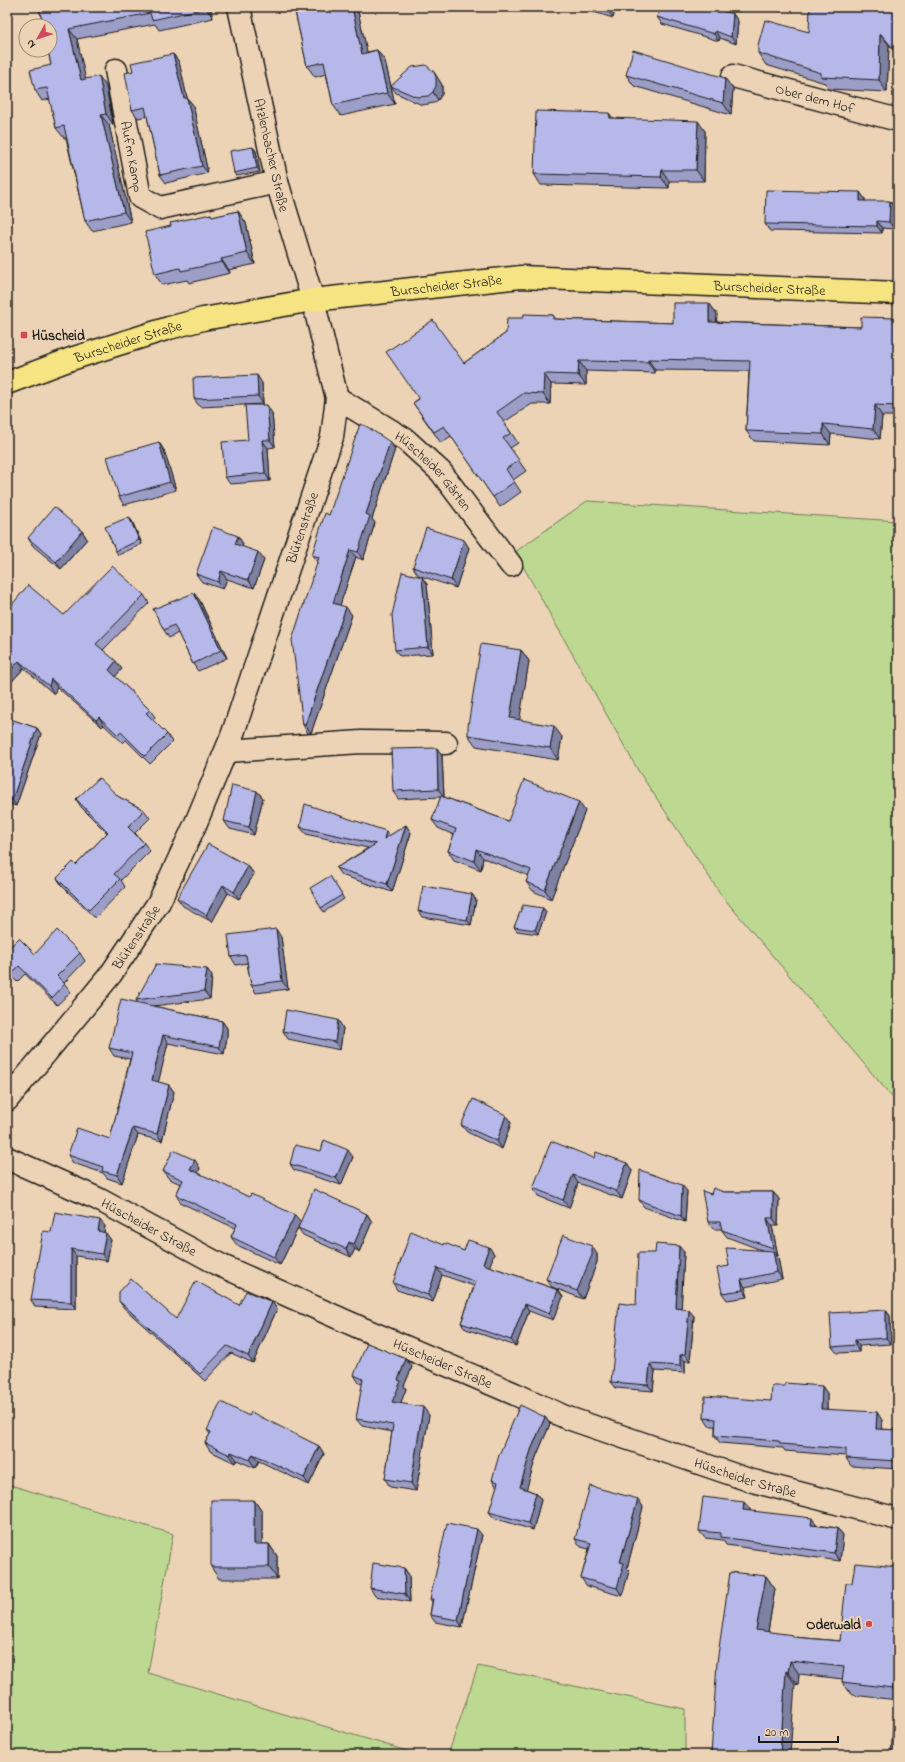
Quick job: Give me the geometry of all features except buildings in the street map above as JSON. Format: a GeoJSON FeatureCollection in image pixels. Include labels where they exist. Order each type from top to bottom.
{"type":"FeatureCollection","features":[{"type":"Feature","properties":{"kind":"main road","name":"Burscheider Straße"},"geometry":{"type":"LineString","coordinates":[[7,383],[71,359],[168,328],[203,319],[313,300],[521,277],[898,293]]}},
{"type":"Feature","properties":{"kind":"street","name":"Atzlenbacher Straße"},"geometry":{"type":"LineString","coordinates":[[240,7],[277,182],[313,300]]}},
{"type":"Feature","properties":{"kind":"street","name":"Auf'm Kamp"},"geometry":{"type":"LineString","coordinates":[[116,70],[140,197],[160,208],[277,182]]}},
{"type":"Feature","properties":{"kind":"street","name":"Ober dem Hof"},"geometry":{"type":"LineString","coordinates":[[733,76],[898,120]]}},
{"type":"Feature","properties":{"kind":"street","name":"Blütenstraße"},"geometry":{"type":"LineString","coordinates":[[7,1100],[111,974],[159,902],[227,751],[332,437],[337,398],[313,300]]}},
{"type":"Feature","properties":{"kind":"street","name":"Hüscheider Gärten"},"geometry":{"type":"LineString","coordinates":[[337,398],[406,440],[441,472],[511,565]]}},
{"type":"Feature","properties":{"kind":"street"},"geometry":{"type":"LineString","coordinates":[[227,751],[362,742],[446,744]]}},
{"type":"Feature","properties":{"kind":"street","name":"Hüscheider Straße"},"geometry":{"type":"LineString","coordinates":[[7,1158],[98,1199],[222,1266],[361,1328],[516,1394],[565,1417],[749,1480],[898,1519]]}},
{"type":"Feature","properties":{"kind":"green space"},"geometry":{"type":"Polygon","coordinates":[[[587,501],[898,521],[898,1104],[722,896],[639,772],[515,552],[587,501]]]}},
{"type":"Feature","properties":{"kind":"green space"},"geometry":{"type":"Polygon","coordinates":[[[7,1484],[173,1534],[148,1673],[420,1755],[7,1755],[7,1484]]]}},
{"type":"Feature","properties":{"kind":"green space"},"geometry":{"type":"Polygon","coordinates":[[[478,1666],[685,1709],[685,1755],[448,1755],[478,1666]]]}},
{"type":"Feature","properties":{"kind":"place","name":"Hüscheid"},"geometry":{"type":"Point","coordinates":[24,335]}},
{"type":"Feature","properties":{"kind":"place","name":"Oderwald"},"geometry":{"type":"Point","coordinates":[869,1624]}}]}
